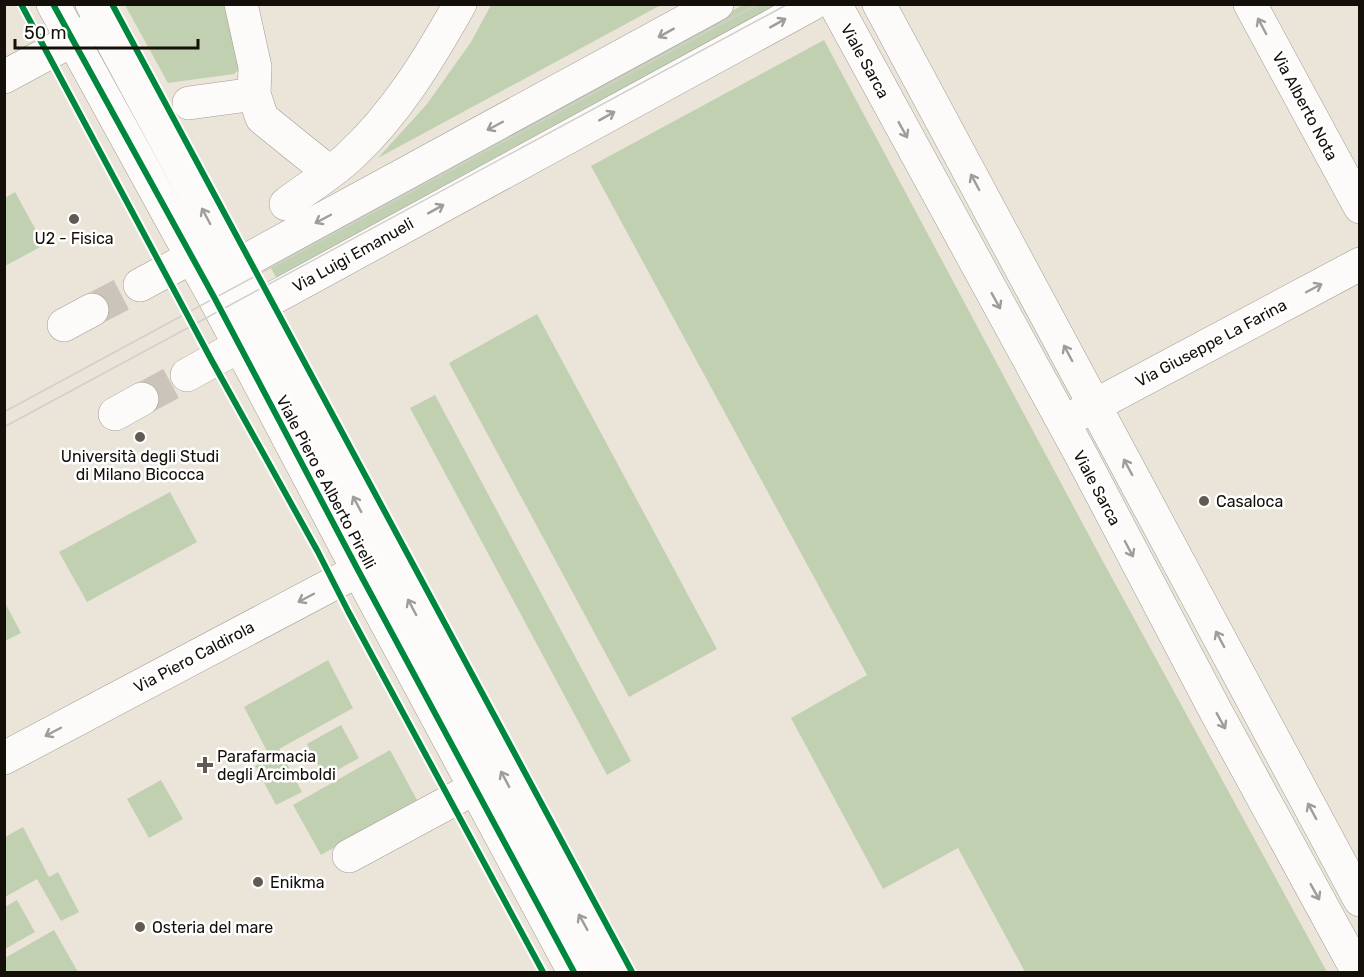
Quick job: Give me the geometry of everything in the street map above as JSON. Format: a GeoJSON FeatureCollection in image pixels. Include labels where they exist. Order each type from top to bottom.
{"type":"FeatureCollection","features":[{"type":"Feature","properties":{"kind":"street","name":"Viale Piero e Alberto Pirelli"},"geometry":{"type":"LineString","coordinates":[[53,4],[240,346],[371,563],[610,972]]}},
{"type":"Feature","properties":{"kind":"street"},"geometry":{"type":"LineString","coordinates":[[241,4],[255,67],[254,94],[262,118],[329,172]]}},
{"type":"Feature","properties":{"kind":"street"},"geometry":{"type":"LineString","coordinates":[[286,204],[355,152],[401,99],[431,55],[460,4]]}},
{"type":"Feature","properties":{"kind":"street"},"geometry":{"type":"LineString","coordinates":[[255,308],[218,306],[234,267],[717,4]]}},
{"type":"Feature","properties":{"kind":"street","name":"Via Luigi Emanueli"},"geometry":{"type":"LineString","coordinates":[[255,308],[812,4]]}},
{"type":"Feature","properties":{"kind":"street","name":"Viale Sarca"},"geometry":{"type":"LineString","coordinates":[[835,4],[1358,972]]}},
{"type":"Feature","properties":{"kind":"street"},"geometry":{"type":"LineString","coordinates":[[879,4],[1359,900]]}},
{"type":"Feature","properties":{"kind":"street","name":"Via Alberto Nota"},"geometry":{"type":"LineString","coordinates":[[1250,4],[1359,207]]}},
{"type":"Feature","properties":{"kind":"street","name":"Viale Piero e Alberto Pirelli"},"geometry":{"type":"LineString","coordinates":[[98,14],[255,308],[475,789],[574,972]]}},
{"type":"Feature","properties":{"kind":"street"},"geometry":{"type":"LineString","coordinates":[[4,77],[73,40],[98,14]]}},
{"type":"Feature","properties":{"kind":"street"},"geometry":{"type":"LineString","coordinates":[[189,103],[254,94]]}},
{"type":"Feature","properties":{"kind":"street"},"geometry":{"type":"LineString","coordinates":[[140,285],[192,257]]}},
{"type":"Feature","properties":{"kind":"street","name":"Via Giuseppe La Farina"},"geometry":{"type":"LineString","coordinates":[[1062,423],[1359,264]]}},
{"type":"Feature","properties":{"kind":"street"},"geometry":{"type":"LineString","coordinates":[[64,325],[92,310]]}},
{"type":"Feature","properties":{"kind":"street"},"geometry":{"type":"LineString","coordinates":[[188,375],[240,346]]}},
{"type":"Feature","properties":{"kind":"street","name":"Via Piero Caldirola"},"geometry":{"type":"LineString","coordinates":[[4,758],[371,563]]}},
{"type":"Feature","properties":{"kind":"street"},"geometry":{"type":"LineString","coordinates":[[349,856],[475,789]]}},
{"type":"Feature","properties":{"kind":"green space"},"geometry":{"type":"Polygon","coordinates":[[[656,4],[659,6],[378,158],[427,104],[471,42],[491,5],[656,4]]]}},
{"type":"Feature","properties":{"kind":"green space"},"geometry":{"type":"Polygon","coordinates":[[[125,5],[231,5],[241,68],[234,74],[168,83],[125,5]]]}},
{"type":"Feature","properties":{"kind":"green space"},"geometry":{"type":"Polygon","coordinates":[[[743,5],[786,5],[281,286],[267,261],[743,5]]]}},
{"type":"Feature","properties":{"kind":"green space"},"geometry":{"type":"Polygon","coordinates":[[[824,40],[1100,556],[1327,972],[1025,972],[958,848],[883,889],[791,718],[867,675],[591,166],[824,40]]]}},
{"type":"Feature","properties":{"kind":"green space"},"geometry":{"type":"Polygon","coordinates":[[[15,192],[44,245],[5,266],[5,198],[15,192]]]}},
{"type":"Feature","properties":{"kind":"green space"},"geometry":{"type":"Polygon","coordinates":[[[537,314],[717,649],[629,697],[449,363],[537,314]]]}},
{"type":"Feature","properties":{"kind":"green space"},"geometry":{"type":"Polygon","coordinates":[[[435,395],[631,761],[607,775],[410,408],[435,395]]]}},
{"type":"Feature","properties":{"kind":"green space"},"geometry":{"type":"Polygon","coordinates":[[[170,492],[197,542],[87,602],[59,552],[170,492]]]}},
{"type":"Feature","properties":{"kind":"green space"},"geometry":{"type":"Polygon","coordinates":[[[4,601],[21,633],[5,641],[4,641],[4,601]]]}},
{"type":"Feature","properties":{"kind":"green space"},"geometry":{"type":"Polygon","coordinates":[[[328,660],[353,708],[279,749],[302,792],[276,805],[255,766],[270,757],[244,707],[328,660]]]}},
{"type":"Feature","properties":{"kind":"green space"},"geometry":{"type":"Polygon","coordinates":[[[341,725],[359,758],[325,777],[307,744],[341,725]]]}},
{"type":"Feature","properties":{"kind":"green space"},"geometry":{"type":"Polygon","coordinates":[[[390,750],[417,800],[321,855],[293,805],[390,750]]]}},
{"type":"Feature","properties":{"kind":"green space"},"geometry":{"type":"Polygon","coordinates":[[[161,780],[183,819],[149,838],[127,799],[161,780]]]}},
{"type":"Feature","properties":{"kind":"green space"},"geometry":{"type":"Polygon","coordinates":[[[23,827],[49,877],[58,872],[79,912],[61,921],[37,879],[5,897],[5,837],[23,827]]]}},
{"type":"Feature","properties":{"kind":"green space"},"geometry":{"type":"Polygon","coordinates":[[[17,900],[35,932],[5,949],[5,907],[17,900]]]}},
{"type":"Feature","properties":{"kind":"green space"},"geometry":{"type":"Polygon","coordinates":[[[54,930],[78,972],[5,972],[5,958],[54,930]]]}},
{"type":"Feature","properties":{"kind":"tunnel"},"geometry":{"type":"LineString","coordinates":[[92,310],[140,285]]}},
{"type":"Feature","properties":{"kind":"tunnel"},"geometry":{"type":"LineString","coordinates":[[142,399],[187,375]]}},
{"type":"Feature","properties":{"kind":"tram line"},"geometry":{"type":"LineString","coordinates":[[4,412],[758,4]]}},
{"type":"Feature","properties":{"kind":"tram line"},"geometry":{"type":"LineString","coordinates":[[4,427],[788,4]]}},
{"type":"Feature","properties":{"kind":"cycle path"},"geometry":{"type":"LineString","coordinates":[[21,4],[543,972]]}},
{"type":"Feature","properties":{"kind":"cycle path"},"geometry":{"type":"LineString","coordinates":[[53,4],[214,297],[574,972]]}},
{"type":"Feature","properties":{"kind":"cycle path"},"geometry":{"type":"LineString","coordinates":[[112,4],[632,972]]}},
{"type":"Feature","properties":{"kind":"place","name":"U2 - Fisica"},"geometry":{"type":"Point","coordinates":[74,219]}},
{"type":"Feature","properties":{"kind":"place","name":"Università degli Studi di Milano Bicocca"},"geometry":{"type":"Point","coordinates":[140,437]}},
{"type":"Feature","properties":{"kind":"place","name":"Casaloca"},"geometry":{"type":"Point","coordinates":[1204,501]}},
{"type":"Feature","properties":{"kind":"place","name":"Parafarmacia degli Arcimboldi"},"geometry":{"type":"Point","coordinates":[205,765]}},
{"type":"Feature","properties":{"kind":"place","name":"Enikma"},"geometry":{"type":"Point","coordinates":[258,882]}},
{"type":"Feature","properties":{"kind":"place","name":"Osteria del mare"},"geometry":{"type":"Point","coordinates":[140,927]}}]}
